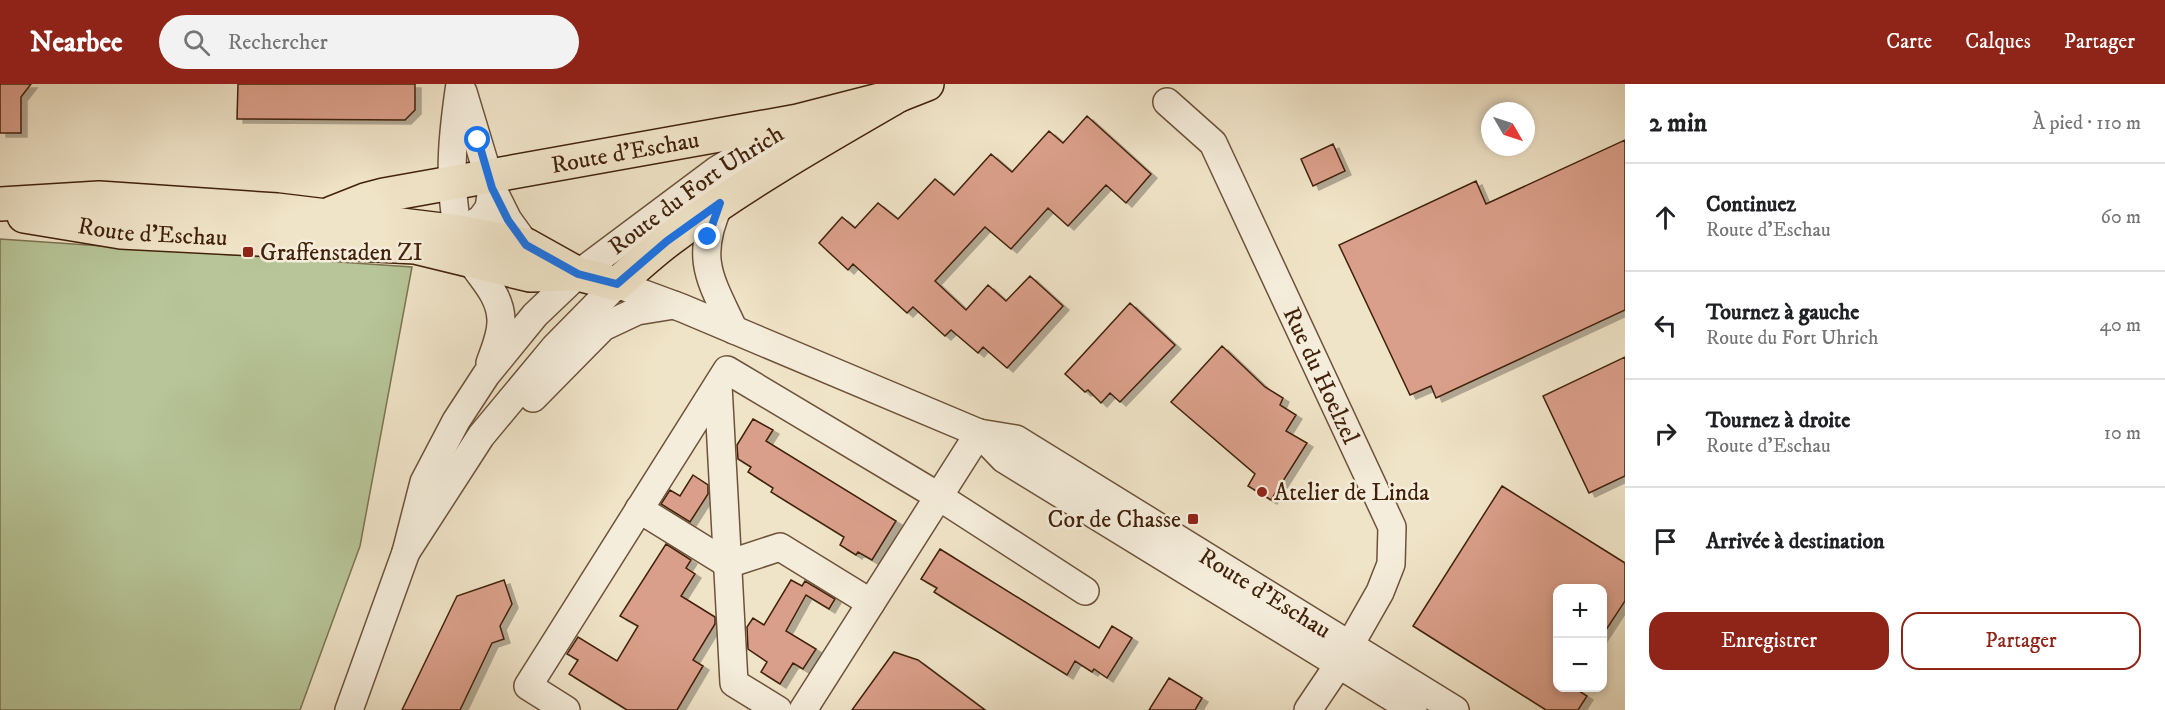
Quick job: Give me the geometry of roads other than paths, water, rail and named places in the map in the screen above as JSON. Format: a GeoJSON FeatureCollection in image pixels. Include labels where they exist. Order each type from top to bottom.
{"type":"FeatureCollection","features":[{"type":"Feature","properties":{"kind":"main road","name":"Route du Fort Uhrich"},"geometry":{"type":"LineString","coordinates":[[798,121],[913,89]]}},
{"type":"Feature","properties":{"kind":"main road","name":"Route du Fort Uhrich"},"geometry":{"type":"LineString","coordinates":[[617,284],[667,241],[720,203],[808,147],[913,89]]}},
{"type":"Feature","properties":{"kind":"main road","name":"Route d'Eschau"},"geometry":{"type":"LineString","coordinates":[[328,215],[375,198],[452,184],[491,182],[798,121]]}},
{"type":"Feature","properties":{"kind":"main road","name":"Route d'Eschau"},"geometry":{"type":"LineString","coordinates":[[0,204],[99,198],[328,215],[465,246],[530,275],[578,274]]}},
{"type":"Feature","properties":{"kind":"main road","name":"Route d'Eschau"},"geometry":{"type":"LineString","coordinates":[[0,212],[121,232],[415,247],[526,245],[578,274],[617,284]]}},
{"type":"Feature","properties":{"kind":"street","name":"Route d'Eschau"},"geometry":{"type":"LineString","coordinates":[[460,84],[491,182],[508,220],[526,245]]}},
{"type":"Feature","properties":{"kind":"street"},"geometry":{"type":"LineString","coordinates":[[460,84],[452,137],[452,184],[465,246],[492,289],[499,305],[501,320],[499,337],[486,375]]}},
{"type":"Feature","properties":{"kind":"street","name":"Rue du Hoelzel"},"geometry":{"type":"LineString","coordinates":[[1167,102],[1213,142],[1392,527],[1391,564],[1380,592],[1345,654],[1308,710]]}},
{"type":"Feature","properties":{"kind":"street","name":"Route du Fort Uhrich"},"geometry":{"type":"LineString","coordinates":[[349,710],[406,552],[424,482],[456,421],[486,375],[535,315],[578,274],[717,170],[798,121]]}},
{"type":"Feature","properties":{"kind":"street"},"geometry":{"type":"LineString","coordinates":[[465,246],[489,208],[491,182]]}},
{"type":"Feature","properties":{"kind":"street"},"geometry":{"type":"LineString","coordinates":[[720,203],[708,237],[706,256],[709,278],[734,330]]}},
{"type":"Feature","properties":{"kind":"street","name":"Route d'Eschau"},"geometry":{"type":"LineString","coordinates":[[617,284],[675,305],[979,433],[1004,459],[1345,654],[1455,710]]}},
{"type":"Feature","properties":{"kind":"street","name":"Route du Fort Uhrich"},"geometry":{"type":"LineString","coordinates":[[406,552],[481,436],[555,347],[617,284]]}},
{"type":"Feature","properties":{"kind":"street","name":"Route du Fort Uhrich"},"geometry":{"type":"LineString","coordinates":[[481,436],[532,399],[603,327],[637,311],[675,305]]}},
{"type":"Feature","properties":{"kind":"street"},"geometry":{"type":"LineString","coordinates":[[566,710],[528,686],[727,370],[938,496],[1085,591]]}},
{"type":"Feature","properties":{"kind":"street"},"geometry":{"type":"LineString","coordinates":[[718,385],[734,683],[778,710]]}},
{"type":"Feature","properties":{"kind":"street"},"geometry":{"type":"LineString","coordinates":[[803,710],[979,433]]}},
{"type":"Feature","properties":{"kind":"street"},"geometry":{"type":"LineString","coordinates":[[639,509],[728,564],[780,547],[871,603]]}},
{"type":"Feature","properties":{"kind":"street","name":"Route d'Eschau"},"geometry":{"type":"LineString","coordinates":[[1345,654],[1413,710]]}},
{"type":"Feature","properties":{"kind":"place","name":"Graffenstaden ZI"},"geometry":{"type":"Point","coordinates":[248,252]}},
{"type":"Feature","properties":{"kind":"place","name":"Atelier de Linda"},"geometry":{"type":"Point","coordinates":[1262,492]}},
{"type":"Feature","properties":{"kind":"place","name":"Cor de Chasse"},"geometry":{"type":"Point","coordinates":[1193,519]}}]}
